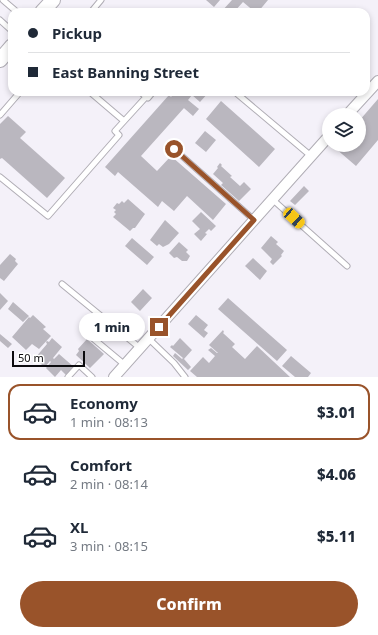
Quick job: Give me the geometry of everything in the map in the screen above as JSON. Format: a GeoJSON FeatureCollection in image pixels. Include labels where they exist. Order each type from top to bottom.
{"type":"FeatureCollection","features":[{"type":"Feature","properties":{"kind":"street"},"geometry":{"type":"LineString","coordinates":[[45,8],[52,0]]}},
{"type":"Feature","properties":{"kind":"street"},"geometry":{"type":"LineString","coordinates":[[0,60],[8,51]]}},
{"type":"Feature","properties":{"kind":"street"},"geometry":{"type":"LineString","coordinates":[[370,90],[378,81]]}},
{"type":"Feature","properties":{"kind":"street"},"geometry":{"type":"LineString","coordinates":[[354,108],[365,96]]}},
{"type":"Feature","properties":{"kind":"street"},"geometry":{"type":"LineString","coordinates":[[114,377],[322,144]]}},
{"type":"Feature","properties":{"kind":"lane"},"geometry":{"type":"LineString","coordinates":[[3,0],[12,8]]}},
{"type":"Feature","properties":{"kind":"lane"},"geometry":{"type":"LineString","coordinates":[[94,8],[101,0]]}},
{"type":"Feature","properties":{"kind":"lane"},"geometry":{"type":"LineString","coordinates":[[0,20],[8,27]]}},
{"type":"Feature","properties":{"kind":"lane"},"geometry":{"type":"LineString","coordinates":[[0,115],[17,96]]}},
{"type":"Feature","properties":{"kind":"lane"},"geometry":{"type":"LineString","coordinates":[[95,96],[124,121]]}},
{"type":"Feature","properties":{"kind":"lane"},"geometry":{"type":"LineString","coordinates":[[0,177],[48,216],[119,135],[115,131],[146,97],[148,98],[150,96]]}},
{"type":"Feature","properties":{"kind":"lane"},"geometry":{"type":"LineString","coordinates":[[240,96],[311,156]]}},
{"type":"Feature","properties":{"kind":"lane"},"geometry":{"type":"LineString","coordinates":[[174,149],[254,220]]}},
{"type":"Feature","properties":{"kind":"lane"},"geometry":{"type":"LineString","coordinates":[[272,199],[347,266]]}},
{"type":"Feature","properties":{"kind":"lane"},"geometry":{"type":"LineString","coordinates":[[62,284],[140,348]]}},
{"type":"Feature","properties":{"kind":"lane"},"geometry":{"type":"LineString","coordinates":[[104,318],[89,335],[125,364]]}},
{"type":"Feature","properties":{"kind":"lane"},"geometry":{"type":"LineString","coordinates":[[148,338],[185,377]]}},
{"type":"Feature","properties":{"kind":"lane"},"geometry":{"type":"LineString","coordinates":[[68,377],[79,365],[92,377]]}},
{"type":"Feature","properties":{"kind":"building"},"geometry":{"type":"Polygon","coordinates":[[[206,0],[220,0],[214,7],[206,0]]]}},
{"type":"Feature","properties":{"kind":"building"},"geometry":{"type":"Polygon","coordinates":[[[232,0],[268,0],[261,8],[250,8],[243,2],[238,8],[225,8],[232,0]]]}},
{"type":"Feature","properties":{"kind":"building"},"geometry":{"type":"Polygon","coordinates":[[[168,96],[191,96],[188,100],[199,109],[193,116],[184,108],[141,156],[157,171],[171,156],[226,204],[213,220],[187,196],[174,211],[162,201],[158,207],[118,172],[115,176],[105,167],[168,96]]]}},
{"type":"Feature","properties":{"kind":"building"},"geometry":{"type":"Polygon","coordinates":[[[193,96],[205,96],[200,102],[193,96]]]}},
{"type":"Feature","properties":{"kind":"building"},"geometry":{"type":"Polygon","coordinates":[[[378,99],[378,140],[356,166],[340,152],[366,152],[366,113],[378,99]]]}},
{"type":"Feature","properties":{"kind":"building"},"geometry":{"type":"Polygon","coordinates":[[[221,101],[275,149],[259,167],[206,119],[221,101]]]}},
{"type":"Feature","properties":{"kind":"building"},"geometry":{"type":"Polygon","coordinates":[[[8,116],[26,132],[20,138],[65,178],[47,198],[2,158],[0,159],[0,124],[8,116]]]}},
{"type":"Feature","properties":{"kind":"building"},"geometry":{"type":"Polygon","coordinates":[[[205,131],[216,140],[206,152],[195,143],[205,131]]]}},
{"type":"Feature","properties":{"kind":"building"},"geometry":{"type":"Polygon","coordinates":[[[220,163],[222,165],[221,166],[232,176],[230,177],[240,186],[244,182],[251,189],[239,201],[221,185],[223,183],[213,174],[220,163]]]}},
{"type":"Feature","properties":{"kind":"building"},"geometry":{"type":"Polygon","coordinates":[[[304,186],[309,191],[295,205],[290,201],[304,186]]]}},
{"type":"Feature","properties":{"kind":"building"},"geometry":{"type":"Polygon","coordinates":[[[128,199],[145,214],[135,228],[130,231],[113,217],[116,214],[114,212],[116,210],[113,208],[117,203],[119,204],[122,201],[124,203],[128,199]]]}},
{"type":"Feature","properties":{"kind":"building"},"geometry":{"type":"Polygon","coordinates":[[[201,212],[216,226],[211,231],[209,229],[205,233],[207,234],[201,241],[194,234],[200,229],[192,221],[201,212]]]}},
{"type":"Feature","properties":{"kind":"building"},"geometry":{"type":"Polygon","coordinates":[[[165,220],[179,233],[169,244],[163,247],[159,244],[157,246],[150,240],[165,220]]]}},
{"type":"Feature","properties":{"kind":"building"},"geometry":{"type":"Polygon","coordinates":[[[271,236],[278,242],[276,244],[284,251],[281,255],[282,256],[273,265],[270,262],[272,259],[261,248],[271,236]]]}},
{"type":"Feature","properties":{"kind":"building"},"geometry":{"type":"Polygon","coordinates":[[[132,238],[154,257],[147,265],[125,246],[132,238]]]}},
{"type":"Feature","properties":{"kind":"building"},"geometry":{"type":"Polygon","coordinates":[[[179,242],[188,250],[186,252],[190,256],[187,261],[182,261],[177,257],[174,258],[169,253],[179,242]]]}},
{"type":"Feature","properties":{"kind":"building"},"geometry":{"type":"Polygon","coordinates":[[[10,254],[16,259],[15,261],[18,264],[4,281],[0,278],[0,265],[10,254]]]}},
{"type":"Feature","properties":{"kind":"building"},"geometry":{"type":"Polygon","coordinates":[[[253,258],[267,271],[260,280],[245,266],[253,258]]]}},
{"type":"Feature","properties":{"kind":"building"},"geometry":{"type":"Polygon","coordinates":[[[143,289],[152,298],[140,311],[131,302],[143,289]]]}},
{"type":"Feature","properties":{"kind":"building"},"geometry":{"type":"Polygon","coordinates":[[[0,293],[8,301],[0,310],[0,293]]]}},
{"type":"Feature","properties":{"kind":"building"},"geometry":{"type":"Polygon","coordinates":[[[228,298],[287,350],[277,361],[218,309],[228,298]]]}},
{"type":"Feature","properties":{"kind":"building"},"geometry":{"type":"Polygon","coordinates":[[[13,302],[29,316],[23,322],[8,309],[13,302]]]}},
{"type":"Feature","properties":{"kind":"building"},"geometry":{"type":"Polygon","coordinates":[[[33,315],[46,327],[43,329],[51,336],[39,349],[32,344],[26,350],[12,337],[29,317],[30,318],[33,315]]]}},
{"type":"Feature","properties":{"kind":"building"},"geometry":{"type":"Polygon","coordinates":[[[196,315],[208,325],[204,330],[208,333],[204,338],[188,324],[196,315]]]}},
{"type":"Feature","properties":{"kind":"building"},"geometry":{"type":"Polygon","coordinates":[[[223,330],[223,333],[235,344],[232,347],[245,359],[257,346],[290,377],[197,377],[190,371],[203,357],[209,363],[215,356],[208,350],[211,348],[218,353],[209,345],[223,330]]]}},
{"type":"Feature","properties":{"kind":"building"},"geometry":{"type":"Polygon","coordinates":[[[0,334],[12,344],[8,348],[0,341],[0,334]]]}},
{"type":"Feature","properties":{"kind":"building"},"geometry":{"type":"Polygon","coordinates":[[[52,338],[62,347],[53,358],[54,359],[59,354],[74,367],[66,375],[61,370],[55,377],[46,368],[51,362],[50,361],[45,367],[35,358],[47,344],[46,342],[49,342],[52,338]]]}},
{"type":"Feature","properties":{"kind":"building"},"geometry":{"type":"Polygon","coordinates":[[[180,338],[192,350],[184,359],[191,367],[188,370],[173,356],[175,353],[182,359],[183,358],[170,347],[172,345],[173,346],[180,338]]]}},
{"type":"Feature","properties":{"kind":"building"},"geometry":{"type":"Polygon","coordinates":[[[87,339],[104,354],[90,368],[76,355],[79,351],[78,349],[87,339]]]}},
{"type":"Feature","properties":{"kind":"building"},"geometry":{"type":"Polygon","coordinates":[[[291,356],[311,373],[308,377],[295,377],[282,366],[291,356]]]}},
{"type":"Feature","properties":{"kind":"route"},"geometry":{"type":"LineString","coordinates":[[159,327],[254,220],[174,149]]}}]}
